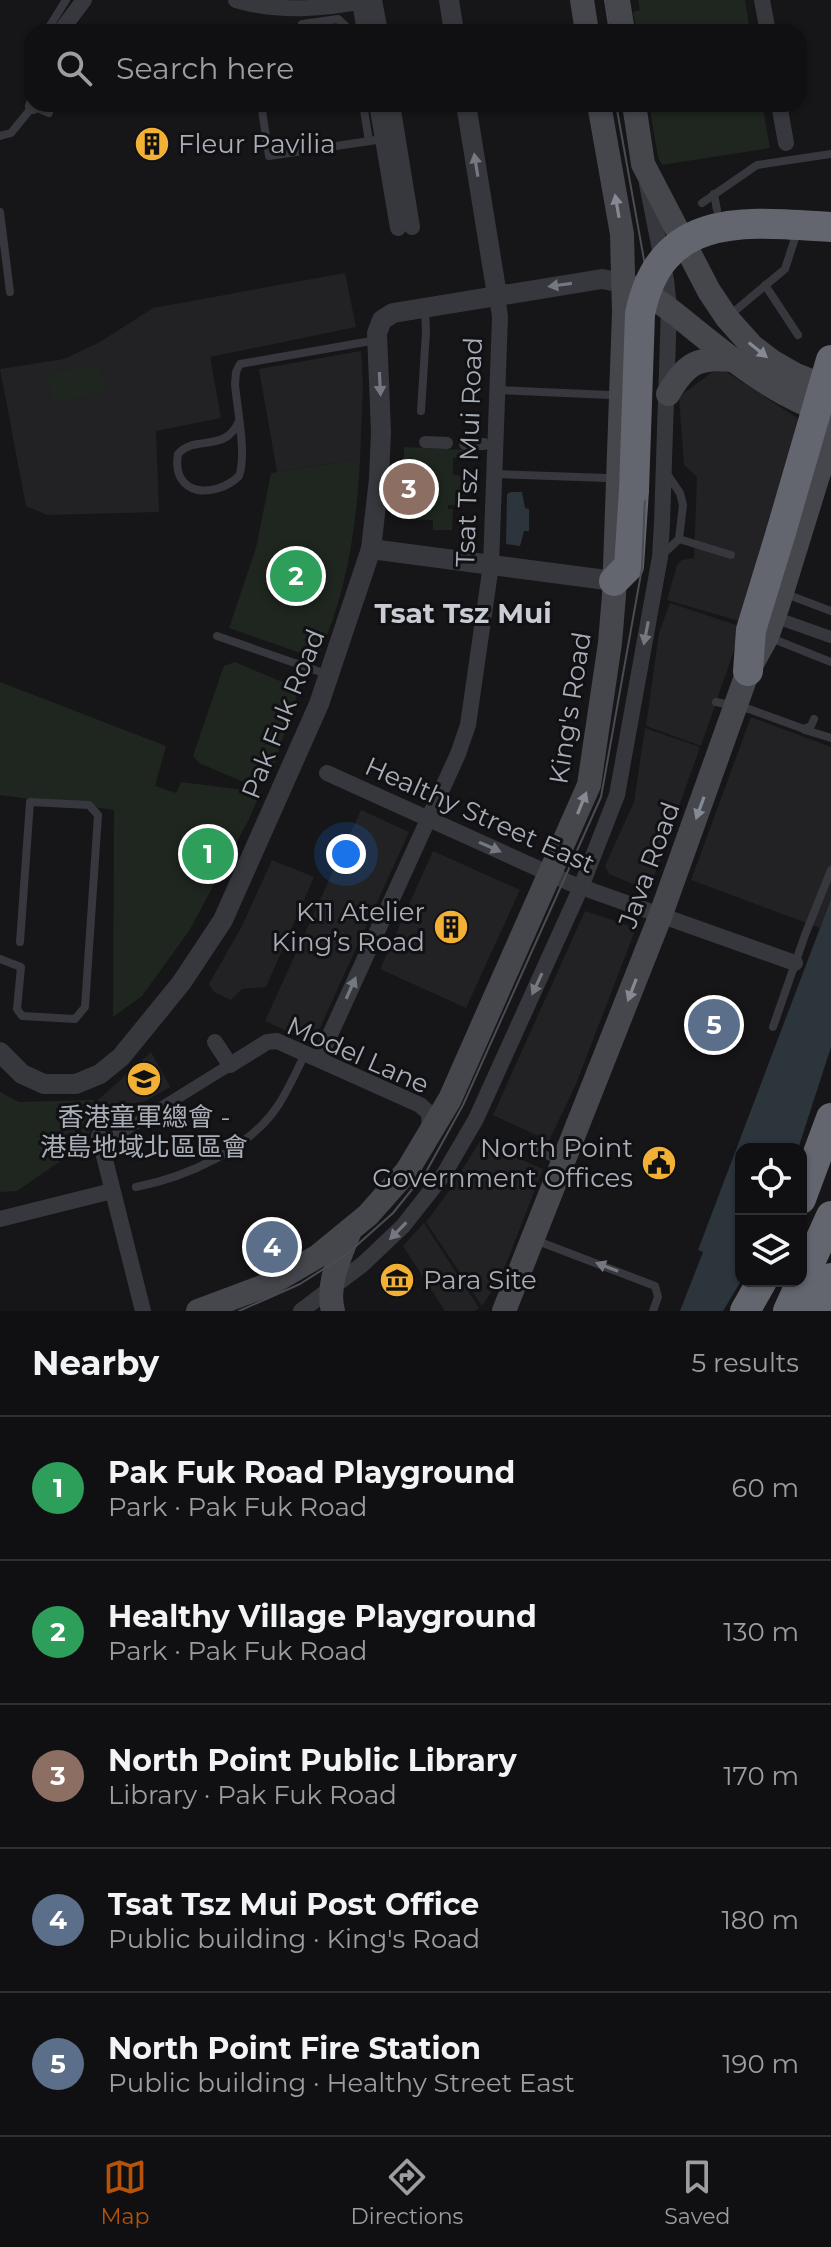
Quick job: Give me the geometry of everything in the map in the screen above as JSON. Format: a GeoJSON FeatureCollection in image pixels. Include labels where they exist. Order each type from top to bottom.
{"type":"FeatureCollection","features":[{"type":"Feature","properties":{"kind":"highway"},"geometry":{"type":"LineString","coordinates":[[614,581],[629,566],[620,484],[640,314],[643,298],[659,265],[689,237],[713,227],[745,222],[827,221]]}},
{"type":"Feature","properties":{"kind":"highway"},"geometry":{"type":"LineString","coordinates":[[748,671],[751,630],[831,360]]}},
{"type":"Feature","properties":{"kind":"highway"},"geometry":{"type":"LineString","coordinates":[[807,1183],[831,1118]]}},
{"type":"Feature","properties":{"kind":"highway"},"geometry":{"type":"LineString","coordinates":[[788,1311],[831,1216]]}},
{"type":"Feature","properties":{"kind":"highway"},"geometry":{"type":"LineString","coordinates":[[814,1311],[831,1278]]}},
{"type":"Feature","properties":{"kind":"highway"},"geometry":{"type":"LineString","coordinates":[[745,1311],[759,1287]]}},
{"type":"Feature","properties":{"kind":"main road"},"geometry":{"type":"LineString","coordinates":[[582,0],[586,24]]}},
{"type":"Feature","properties":{"kind":"main road"},"geometry":{"type":"LineString","coordinates":[[618,0],[622,24]]}},
{"type":"Feature","properties":{"kind":"main road","name":"King's Road"},"geometry":{"type":"LineString","coordinates":[[198,1311],[248,1294],[318,1256],[350,1231],[396,1185],[450,1099],[589,785],[610,643],[620,383],[627,327],[622,234],[600,112]]}},
{"type":"Feature","properties":{"kind":"main road"},"geometry":{"type":"LineString","coordinates":[[635,112],[643,164],[709,291],[727,318],[742,337],[773,362],[831,389]]}},
{"type":"Feature","properties":{"kind":"main road"},"geometry":{"type":"LineString","coordinates":[[623,283],[669,307],[733,360],[783,395],[831,414]]}},
{"type":"Feature","properties":{"kind":"main road"},"geometry":{"type":"LineString","coordinates":[[668,394],[685,369],[696,362],[714,358],[733,360]]}},
{"type":"Feature","properties":{"kind":"main road","name":"Java Road"},"geometry":{"type":"LineString","coordinates":[[504,1311],[660,917],[726,704],[748,671],[770,627],[831,434]]}},
{"type":"Feature","properties":{"kind":"main road"},"geometry":{"type":"LineString","coordinates":[[332,1299],[338,1261],[350,1231]]}},
{"type":"Feature","properties":{"kind":"street"},"geometry":{"type":"LineString","coordinates":[[66,24],[84,0]]}},
{"type":"Feature","properties":{"kind":"street"},"geometry":{"type":"LineString","coordinates":[[236,0],[283,9],[320,8],[368,1]]}},
{"type":"Feature","properties":{"kind":"street"},"geometry":{"type":"LineString","coordinates":[[449,0],[453,24]]}},
{"type":"Feature","properties":{"kind":"street"},"geometry":{"type":"LineString","coordinates":[[762,0],[766,24]]}},
{"type":"Feature","properties":{"kind":"street"},"geometry":{"type":"LineString","coordinates":[[366,24],[368,1]]}},
{"type":"Feature","properties":{"kind":"street"},"geometry":{"type":"LineString","coordinates":[[368,1],[377,24]]}},
{"type":"Feature","properties":{"kind":"street"},"geometry":{"type":"LineString","coordinates":[[377,112],[376,140],[405,227],[393,112]]}},
{"type":"Feature","properties":{"kind":"street","name":"Tsat Tsz Mui Road"},"geometry":{"type":"LineString","coordinates":[[312,1057],[471,725],[471,664],[491,565],[500,317],[491,226],[468,112]]}},
{"type":"Feature","properties":{"kind":"street"},"geometry":{"type":"LineString","coordinates":[[780,112],[786,143]]}},
{"type":"Feature","properties":{"kind":"street"},"geometry":{"type":"LineString","coordinates":[[301,1311],[332,1299],[403,1226],[430,1194],[459,1150],[581,887],[617,795],[642,682],[660,557],[668,394],[669,307],[643,164]]}},
{"type":"Feature","properties":{"kind":"street"},"geometry":{"type":"LineString","coordinates":[[378,339],[379,326],[393,313],[602,279],[623,283]]}},
{"type":"Feature","properties":{"kind":"street","name":"Pak Fuk Road"},"geometry":{"type":"LineString","coordinates":[[0,1052],[22,1074],[36,1082],[61,1086],[92,1079],[108,1069],[128,1049],[192,968],[223,920],[299,753],[330,675],[371,549],[381,444],[378,339]]}},
{"type":"Feature","properties":{"kind":"street"},"geometry":{"type":"LineString","coordinates":[[425,442],[447,443]]}},
{"type":"Feature","properties":{"kind":"street"},"geometry":{"type":"LineString","coordinates":[[465,444],[484,444]]}},
{"type":"Feature","properties":{"kind":"street"},"geometry":{"type":"LineString","coordinates":[[371,549],[614,581]]}},
{"type":"Feature","properties":{"kind":"street"},"geometry":{"type":"LineString","coordinates":[[770,627],[831,637]]}},
{"type":"Feature","properties":{"kind":"street","name":"Healthy Street East"},"geometry":{"type":"LineString","coordinates":[[327,773],[551,875],[660,917],[795,963]]}},
{"type":"Feature","properties":{"kind":"street","name":"Model Lane"},"geometry":{"type":"LineString","coordinates":[[230,1065],[272,1040],[425,1109],[431,1120],[428,1137]]}},
{"type":"Feature","properties":{"kind":"street"},"geometry":{"type":"LineString","coordinates":[[143,1311],[100,1141],[230,1065],[215,1042]]}},
{"type":"Feature","properties":{"kind":"street"},"geometry":{"type":"LineString","coordinates":[[0,1219],[112,1191]]}},
{"type":"Feature","properties":{"kind":"lane"},"geometry":{"type":"LineString","coordinates":[[51,24],[66,0]]}},
{"type":"Feature","properties":{"kind":"lane"},"geometry":{"type":"LineString","coordinates":[[302,24],[338,19],[343,24]]}},
{"type":"Feature","properties":{"kind":"lane"},"geometry":{"type":"LineString","coordinates":[[0,136],[11,133],[28,112]]}},
{"type":"Feature","properties":{"kind":"lane"},"geometry":{"type":"LineString","coordinates":[[262,112],[269,156],[376,140],[366,112]]}},
{"type":"Feature","properties":{"kind":"lane"},"geometry":{"type":"LineString","coordinates":[[702,203],[757,165],[831,154]]}},
{"type":"Feature","properties":{"kind":"lane"},"geometry":{"type":"LineString","coordinates":[[714,194],[717,210]]}},
{"type":"Feature","properties":{"kind":"lane"},"geometry":{"type":"LineString","coordinates":[[0,212],[10,292]]}},
{"type":"Feature","properties":{"kind":"lane"},"geometry":{"type":"LineString","coordinates":[[727,318],[787,265],[796,234],[809,222],[827,221]]}},
{"type":"Feature","properties":{"kind":"lane"},"geometry":{"type":"LineString","coordinates":[[5,269],[7,252]]}},
{"type":"Feature","properties":{"kind":"lane"},"geometry":{"type":"LineString","coordinates":[[765,285],[798,335]]}},
{"type":"Feature","properties":{"kind":"lane"},"geometry":{"type":"LineString","coordinates":[[421,411],[425,308]]}},
{"type":"Feature","properties":{"kind":"lane"},"geometry":{"type":"LineString","coordinates":[[239,421],[224,439],[190,446],[178,454],[178,471],[185,486],[199,491],[226,485],[239,476],[242,460],[239,421],[235,379],[240,364],[378,339]]}},
{"type":"Feature","properties":{"kind":"lane"},"geometry":{"type":"LineString","coordinates":[[497,390],[620,383]]}},
{"type":"Feature","properties":{"kind":"lane"},"geometry":{"type":"LineString","coordinates":[[660,557],[679,539],[683,499],[664,470]]}},
{"type":"Feature","properties":{"kind":"lane"},"geometry":{"type":"LineString","coordinates":[[495,474],[620,484]]}},
{"type":"Feature","properties":{"kind":"lane"},"geometry":{"type":"LineString","coordinates":[[679,539],[731,555]]}},
{"type":"Feature","properties":{"kind":"lane"},"geometry":{"type":"LineString","coordinates":[[782,592],[831,611]]}},
{"type":"Feature","properties":{"kind":"lane"},"geometry":{"type":"LineString","coordinates":[[770,627],[831,661]]}},
{"type":"Feature","properties":{"kind":"lane"},"geometry":{"type":"LineString","coordinates":[[217,636],[330,675]]}},
{"type":"Feature","properties":{"kind":"lane"},"geometry":{"type":"LineString","coordinates":[[726,704],[831,738]]}},
{"type":"Feature","properties":{"kind":"lane"},"geometry":{"type":"LineString","coordinates":[[804,729],[808,729],[814,719]]}},
{"type":"Feature","properties":{"kind":"lane"},"geometry":{"type":"LineString","coordinates":[[0,959],[21,967],[17,1009],[22,1016],[71,1019],[85,1007],[98,815],[89,805],[30,802],[20,942]]}},
{"type":"Feature","properties":{"kind":"lane"},"geometry":{"type":"LineString","coordinates":[[773,1027],[831,870]]}},
{"type":"Feature","properties":{"kind":"lane"},"geometry":{"type":"LineString","coordinates":[[136,1187],[157,1183],[229,1151],[256,1130],[278,1106],[312,1057]]}},
{"type":"Feature","properties":{"kind":"lane"},"geometry":{"type":"LineString","coordinates":[[534,1149],[563,1164]]}},
{"type":"Feature","properties":{"kind":"lane"},"geometry":{"type":"LineString","coordinates":[[533,1240],[655,1286],[658,1297],[653,1311]]}},
{"type":"Feature","properties":{"kind":"shaded area"},"geometry":{"type":"Polygon","coordinates":[[[638,0],[745,0],[749,24],[635,24],[633,12],[640,10],[638,0]]]}},
{"type":"Feature","properties":{"kind":"shaded area"},"geometry":{"type":"Polygon","coordinates":[[[650,112],[763,112],[770,148],[662,165],[650,112]]]}},
{"type":"Feature","properties":{"kind":"shaded area"},"geometry":{"type":"Polygon","coordinates":[[[345,273],[356,327],[210,357],[221,418],[156,431],[159,512],[47,515],[26,506],[0,369],[64,359],[100,342],[153,308],[345,273]]]}},
{"type":"Feature","properties":{"kind":"shaded area"},"geometry":{"type":"Polygon","coordinates":[[[361,351],[360,459],[277,472],[259,369],[361,351]]]}},
{"type":"Feature","properties":{"kind":"shaded area"},"geometry":{"type":"Polygon","coordinates":[[[99,364],[105,392],[53,402],[48,374],[99,364]]]}},
{"type":"Feature","properties":{"kind":"shaded area"},"geometry":{"type":"Polygon","coordinates":[[[719,367],[805,423],[739,621],[667,600],[677,565],[682,560],[694,558],[697,477],[684,465],[679,397],[719,367]]]}},
{"type":"Feature","properties":{"kind":"shaded area"},"geometry":{"type":"Polygon","coordinates":[[[404,447],[467,450],[466,458],[453,458],[453,475],[466,476],[465,505],[448,505],[448,509],[453,509],[452,530],[433,530],[433,520],[401,519],[402,506],[423,506],[425,464],[404,463],[404,447]]]}},
{"type":"Feature","properties":{"kind":"shaded area"},"geometry":{"type":"Polygon","coordinates":[[[360,459],[344,582],[320,652],[309,656],[229,628],[256,548],[271,473],[360,459]]]}},
{"type":"Feature","properties":{"kind":"shaded area"},"geometry":{"type":"Polygon","coordinates":[[[522,492],[525,508],[529,509],[529,531],[524,531],[520,546],[506,544],[507,494],[522,492]]]}},
{"type":"Feature","properties":{"kind":"shaded area"},"geometry":{"type":"Polygon","coordinates":[[[670,603],[742,627],[701,746],[646,726],[659,633],[670,603]]]}},
{"type":"Feature","properties":{"kind":"shaded area"},"geometry":{"type":"Polygon","coordinates":[[[235,662],[294,687],[298,692],[272,771],[265,780],[256,784],[248,784],[199,763],[193,756],[224,666],[235,662]]]}},
{"type":"Feature","properties":{"kind":"shaded area"},"geometry":{"type":"Polygon","coordinates":[[[0,682],[166,746],[155,786],[176,793],[181,782],[261,792],[189,931],[142,996],[113,1017],[114,810],[0,795],[0,682]]]}},
{"type":"Feature","properties":{"kind":"shaded area"},"geometry":{"type":"Polygon","coordinates":[[[751,717],[831,747],[831,899],[820,928],[691,880],[751,717]]]}},
{"type":"Feature","properties":{"kind":"shaded area"},"geometry":{"type":"Polygon","coordinates":[[[645,728],[700,747],[651,885],[643,888],[609,874],[605,866],[634,802],[645,728]]]}},
{"type":"Feature","properties":{"kind":"shaded area"},"geometry":{"type":"Polygon","coordinates":[[[361,810],[409,832],[313,1043],[265,1021],[361,810]]]}},
{"type":"Feature","properties":{"kind":"shaded area","name":"K11 Atelier King’s Road"},"geometry":{"type":"Polygon","coordinates":[[[433,851],[520,890],[466,1008],[380,969],[433,851]]]}},
{"type":"Feature","properties":{"kind":"shaded area"},"geometry":{"type":"Polygon","coordinates":[[[272,860],[314,877],[266,987],[242,989],[231,1000],[214,992],[209,984],[242,926],[272,860]]]}},
{"type":"Feature","properties":{"kind":"shaded area"},"geometry":{"type":"Polygon","coordinates":[[[831,899],[831,1311],[680,1311],[703,1252],[698,1250],[735,1152],[735,1287],[807,1287],[807,1143],[739,1143],[831,899]]]}},
{"type":"Feature","properties":{"kind":"shaded area"},"geometry":{"type":"Polygon","coordinates":[[[585,911],[636,928],[576,1084],[549,1141],[493,1115],[585,911]]]}},
{"type":"Feature","properties":{"kind":"shaded area","name":"香港童軍總會 - 港島地域北區區會"},"geometry":{"type":"Polygon","coordinates":[[[151,1052],[170,1087],[108,1122],[98,1100],[151,1052]]]}},
{"type":"Feature","properties":{"kind":"shaded area"},"geometry":{"type":"Polygon","coordinates":[[[0,1092],[19,1102],[94,1100],[88,1142],[17,1191],[0,1192],[0,1092]]]}},
{"type":"Feature","properties":{"kind":"shaded area"},"geometry":{"type":"Polygon","coordinates":[[[480,1141],[543,1169],[501,1277],[482,1306],[426,1222],[480,1141]]]}},
{"type":"Feature","properties":{"kind":"shaded area"},"geometry":{"type":"Polygon","coordinates":[[[424,1223],[479,1308],[475,1311],[445,1311],[403,1246],[424,1223]]]}},
{"type":"Feature","properties":{"kind":"pier"},"geometry":{"type":"Polygon","coordinates":[[[831,1047],[831,1305],[828,1311],[723,1311],[737,1287],[807,1287],[807,1143],[800,1143],[831,1047]]]}},
{"type":"Feature","properties":{"kind":"tram line"},"geometry":{"type":"LineString","coordinates":[[605,0],[609,24]]}},
{"type":"Feature","properties":{"kind":"tram line"},"geometry":{"type":"LineString","coordinates":[[239,1311],[300,1284],[347,1254],[393,1213],[426,1172],[463,1105],[601,797],[642,568],[651,351],[648,282],[617,112]]}},
{"type":"Feature","properties":{"kind":"place","name":"Fleur Pavilia"},"geometry":{"type":"Point","coordinates":[152,144]}},
{"type":"Feature","properties":{"kind":"place","name":"North Point Public Library"},"geometry":{"type":"Point","coordinates":[409,489]}},
{"type":"Feature","properties":{"kind":"place","name":"Healthy Village Playground"},"geometry":{"type":"Point","coordinates":[296,576]}},
{"type":"Feature","properties":{"kind":"place","name":"Pak Fuk Road Playground"},"geometry":{"type":"Point","coordinates":[208,854]}},
{"type":"Feature","properties":{"kind":"place","name":"K11 Atelier King’s Road"},"geometry":{"type":"Point","coordinates":[451,927]}},
{"type":"Feature","properties":{"kind":"place","name":"North Point Fire Station"},"geometry":{"type":"Point","coordinates":[714,1025]}},
{"type":"Feature","properties":{"kind":"place","name":"香港童軍總會 - 港島地域北區區會"},"geometry":{"type":"Point","coordinates":[144,1079]}},
{"type":"Feature","properties":{"kind":"place","name":"North Point Government Offices"},"geometry":{"type":"Point","coordinates":[659,1163]}},
{"type":"Feature","properties":{"kind":"place","name":"Tsat Tsz Mui Post Office"},"geometry":{"type":"Point","coordinates":[272,1247]}},
{"type":"Feature","properties":{"kind":"place","name":"Para Site"},"geometry":{"type":"Point","coordinates":[397,1280]}},
{"type":"Feature","properties":{"kind":"district","name":"Tsat Tsz Mui"},"geometry":{"type":"Point","coordinates":[463,613]}}]}
